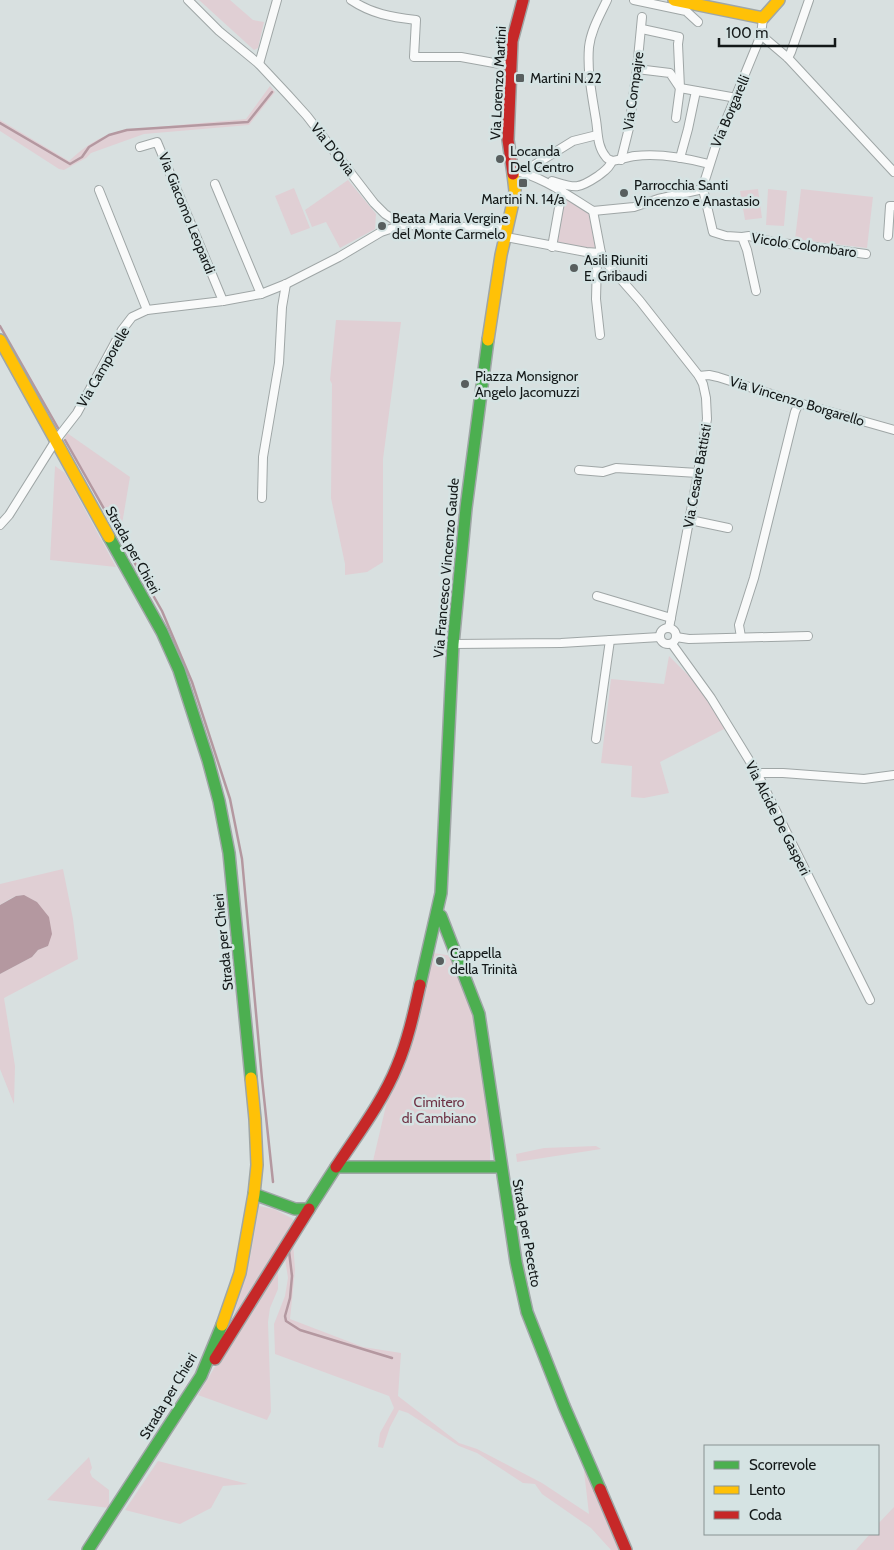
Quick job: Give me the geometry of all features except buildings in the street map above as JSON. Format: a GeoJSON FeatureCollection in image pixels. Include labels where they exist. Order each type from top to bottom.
{"type":"FeatureCollection","features":[{"type":"Feature","properties":{"kind":"street","name":"Via D'Ovia"},"geometry":{"type":"LineString","coordinates":[[188,0],[219,31],[259,64],[307,116],[374,203],[385,214],[402,225]]}},
{"type":"Feature","properties":{"kind":"street"},"geometry":{"type":"LineString","coordinates":[[259,64],[277,0]]}},
{"type":"Feature","properties":{"kind":"street"},"geometry":{"type":"LineString","coordinates":[[351,0],[362,7],[388,17],[416,20],[414,57],[461,57],[511,66]]}},
{"type":"Feature","properties":{"kind":"street","name":"Via Lorenzo Martini"},"geometry":{"type":"LineString","coordinates":[[506,233],[515,192],[508,140],[512,41],[523,0]]}},
{"type":"Feature","properties":{"kind":"street"},"geometry":{"type":"LineString","coordinates":[[607,0],[595,26],[590,45],[588,71],[597,123],[597,135],[605,157],[612,161],[634,156],[654,156],[680,158],[709,164]]}},
{"type":"Feature","properties":{"kind":"street"},"geometry":{"type":"LineString","coordinates":[[634,0],[686,11],[698,22]]}},
{"type":"Feature","properties":{"kind":"street"},"geometry":{"type":"LineString","coordinates":[[674,0],[762,18],[779,0]]}},
{"type":"Feature","properties":{"kind":"street"},"geometry":{"type":"LineString","coordinates":[[788,58],[809,0]]}},
{"type":"Feature","properties":{"kind":"street","name":"Via Compajre"},"geometry":{"type":"LineString","coordinates":[[621,160],[629,128],[638,69],[644,2]]}},
{"type":"Feature","properties":{"kind":"street","name":"Via Borgarelli"},"geometry":{"type":"LineString","coordinates":[[703,189],[709,164],[761,35],[762,18]]}},
{"type":"Feature","properties":{"kind":"street"},"geometry":{"type":"LineString","coordinates":[[642,29],[679,37],[680,88],[676,118]]}},
{"type":"Feature","properties":{"kind":"street"},"geometry":{"type":"LineString","coordinates":[[761,35],[788,58],[894,172]]}},
{"type":"Feature","properties":{"kind":"street"},"geometry":{"type":"LineString","coordinates":[[638,69],[670,73],[680,88],[734,99]]}},
{"type":"Feature","properties":{"kind":"street"},"geometry":{"type":"LineString","coordinates":[[680,158],[696,91]]}},
{"type":"Feature","properties":{"kind":"street"},"geometry":{"type":"LineString","coordinates":[[527,173],[531,168],[573,140],[597,135]]}},
{"type":"Feature","properties":{"kind":"street","name":"Via Giacomo Leopardi"},"geometry":{"type":"LineString","coordinates":[[140,147],[157,142],[223,301]]}},
{"type":"Feature","properties":{"kind":"street"},"geometry":{"type":"LineString","coordinates":[[545,181],[568,186],[580,186],[588,183],[608,169],[612,161]]}},
{"type":"Feature","properties":{"kind":"street"},"geometry":{"type":"LineString","coordinates":[[512,170],[527,173],[545,181],[593,211],[634,207],[658,199],[703,189]]}},
{"type":"Feature","properties":{"kind":"street"},"geometry":{"type":"LineString","coordinates":[[215,184],[261,294]]}},
{"type":"Feature","properties":{"kind":"street","name":"Vicolo Colombaro"},"geometry":{"type":"LineString","coordinates":[[703,189],[713,232],[726,236],[749,236],[774,242],[866,254]]}},
{"type":"Feature","properties":{"kind":"street"},"geometry":{"type":"LineString","coordinates":[[99,190],[147,310]]}},
{"type":"Feature","properties":{"kind":"street"},"geometry":{"type":"LineString","coordinates":[[552,246],[562,191]]}},
{"type":"Feature","properties":{"kind":"street"},"geometry":{"type":"LineString","coordinates":[[888,236],[890,206],[894,206]]}},
{"type":"Feature","properties":{"kind":"street","name":"Via Cesare Battisti"},"geometry":{"type":"LineString","coordinates":[[593,211],[602,256],[699,376],[706,398],[707,419],[669,628]]}},
{"type":"Feature","properties":{"kind":"street"},"geometry":{"type":"LineString","coordinates":[[402,225],[506,233],[552,246],[602,256],[597,262],[596,299],[600,335]]}},
{"type":"Feature","properties":{"kind":"street","name":"Via Camporelle"},"geometry":{"type":"LineString","coordinates":[[0,525],[9,515],[56,440],[77,413],[122,330],[132,317],[147,310],[223,301],[261,294],[286,284],[339,257],[380,232],[402,225]]}},
{"type":"Feature","properties":{"kind":"street","name":"Via Francesco Vincenzo Gaude"},"geometry":{"type":"LineString","coordinates":[[201,1376],[213,1361],[384,1092],[397,1067],[409,1031],[441,893],[453,644],[475,431],[496,287],[506,233]]}},
{"type":"Feature","properties":{"kind":"street","name":"Vicolo Colombaro"},"geometry":{"type":"LineString","coordinates":[[742,237],[747,250],[756,291]]}},
{"type":"Feature","properties":{"kind":"street"},"geometry":{"type":"LineString","coordinates":[[262,498],[263,456],[279,363],[282,307],[286,284]]}},
{"type":"Feature","properties":{"kind":"street","name":"Strada per Chieri"},"geometry":{"type":"LineString","coordinates":[[0,340],[162,632],[179,670],[210,768],[219,801],[229,853],[256,1119],[257,1165],[254,1194],[240,1273],[220,1331],[201,1376],[88,1550]]}},
{"type":"Feature","properties":{"kind":"street","name":"Via Vincenzo Borgarello"},"geometry":{"type":"LineString","coordinates":[[699,376],[718,376],[894,430]]}},
{"type":"Feature","properties":{"kind":"street"},"geometry":{"type":"LineString","coordinates":[[741,637],[740,625],[754,578],[795,412],[800,402]]}},
{"type":"Feature","properties":{"kind":"street"},"geometry":{"type":"LineString","coordinates":[[579,470],[603,472],[616,468],[698,473]]}},
{"type":"Feature","properties":{"kind":"street"},"geometry":{"type":"LineString","coordinates":[[690,520],[728,528]]}},
{"type":"Feature","properties":{"kind":"street"},"geometry":{"type":"LineString","coordinates":[[597,596],[671,618]]}},
{"type":"Feature","properties":{"kind":"street"},"geometry":{"type":"LineString","coordinates":[[660,638],[662,631],[669,628],[674,631],[674,641]]}},
{"type":"Feature","properties":{"kind":"street"},"geometry":{"type":"LineString","coordinates":[[660,638],[665,644],[689,639],[808,636]]}},
{"type":"Feature","properties":{"kind":"street"},"geometry":{"type":"LineString","coordinates":[[453,644],[561,643],[660,638]]}},
{"type":"Feature","properties":{"kind":"street"},"geometry":{"type":"LineString","coordinates":[[596,739],[610,640]]}},
{"type":"Feature","properties":{"kind":"street","name":"Via Alcide De Gasperi"},"geometry":{"type":"LineString","coordinates":[[674,641],[757,773],[870,1000]]}},
{"type":"Feature","properties":{"kind":"street"},"geometry":{"type":"LineString","coordinates":[[757,773],[864,779],[894,775]]}},
{"type":"Feature","properties":{"kind":"street","name":"Strada per Pecetto"},"geometry":{"type":"LineString","coordinates":[[437,913],[441,916],[479,1014],[516,1262],[527,1312],[564,1406],[626,1550]]}},
{"type":"Feature","properties":{"kind":"street"},"geometry":{"type":"LineString","coordinates":[[336,1167],[501,1166]]}},
{"type":"Feature","properties":{"kind":"street"},"geometry":{"type":"LineString","coordinates":[[254,1194],[295,1210],[309,1209]]}},
{"type":"Feature","properties":{"kind":"green space"},"geometry":{"type":"Polygon","coordinates":[[[199,0],[230,0],[253,20],[264,22],[258,48],[254,50],[199,0]]]}},
{"type":"Feature","properties":{"kind":"green space"},"geometry":{"type":"Polygon","coordinates":[[[270,86],[275,92],[249,125],[144,134],[91,153],[86,158],[64,170],[59,169],[0,131],[0,120],[69,161],[95,141],[124,130],[246,119],[270,86]]]}},
{"type":"Feature","properties":{"kind":"green space"},"geometry":{"type":"Polygon","coordinates":[[[348,180],[376,214],[375,229],[340,248],[326,222],[312,227],[305,210],[348,180]]]}},
{"type":"Feature","properties":{"kind":"green space"},"geometry":{"type":"Polygon","coordinates":[[[294,188],[310,228],[291,235],[275,196],[294,188]]]}},
{"type":"Feature","properties":{"kind":"green space"},"geometry":{"type":"Polygon","coordinates":[[[758,189],[762,218],[745,220],[740,191],[758,189]]]}},
{"type":"Feature","properties":{"kind":"green space"},"geometry":{"type":"Polygon","coordinates":[[[768,189],[787,191],[784,226],[766,225],[768,189]]]}},
{"type":"Feature","properties":{"kind":"green space"},"geometry":{"type":"Polygon","coordinates":[[[801,189],[873,197],[867,248],[795,239],[801,189]]]}},
{"type":"Feature","properties":{"kind":"green space"},"geometry":{"type":"Polygon","coordinates":[[[562,194],[591,213],[596,251],[554,246],[562,194]]]}},
{"type":"Feature","properties":{"kind":"green space"},"geometry":{"type":"Polygon","coordinates":[[[336,320],[401,322],[383,459],[383,562],[367,572],[345,575],[345,564],[331,498],[332,384],[330,380],[336,320]]]}},
{"type":"Feature","properties":{"kind":"green space"},"geometry":{"type":"Polygon","coordinates":[[[67,433],[130,477],[120,536],[65,438],[67,433]]]}},
{"type":"Feature","properties":{"kind":"green space"},"geometry":{"type":"Polygon","coordinates":[[[55,466],[65,473],[116,567],[50,560],[55,466]]]}},
{"type":"Feature","properties":{"kind":"green space"},"geometry":{"type":"Polygon","coordinates":[[[669,656],[695,682],[726,728],[660,762],[669,793],[644,798],[631,797],[632,766],[601,763],[611,679],[664,684],[669,656]]]}},
{"type":"Feature","properties":{"kind":"green space"},"geometry":{"type":"Polygon","coordinates":[[[63,869],[73,919],[78,959],[4,998],[15,1066],[14,1104],[0,1069],[0,974],[32,957],[38,950],[48,946],[37,902],[18,896],[0,905],[0,884],[63,869]]]}},
{"type":"Feature","properties":{"kind":"green space","name":"Cimitero di Cambiano"},"geometry":{"type":"Polygon","coordinates":[[[433,953],[453,956],[474,1008],[490,1104],[490,1160],[373,1161],[388,1097],[406,1063],[433,953]]]}},
{"type":"Feature","properties":{"kind":"green space"},"geometry":{"type":"Polygon","coordinates":[[[596,1146],[601,1149],[517,1162],[516,1154],[544,1148],[596,1146]]]}},
{"type":"Feature","properties":{"kind":"green space"},"geometry":{"type":"Polygon","coordinates":[[[259,1206],[274,1209],[293,1219],[296,1227],[234,1315],[250,1258],[259,1206]]]}},
{"type":"Feature","properties":{"kind":"green space"},"geometry":{"type":"Polygon","coordinates":[[[293,1241],[295,1270],[290,1319],[363,1347],[401,1353],[398,1396],[459,1443],[477,1449],[542,1483],[589,1514],[584,1471],[587,1470],[622,1550],[611,1550],[591,1528],[542,1494],[535,1484],[523,1483],[477,1453],[459,1446],[408,1413],[399,1410],[390,1427],[383,1448],[378,1447],[380,1433],[394,1408],[389,1396],[275,1354],[274,1324],[285,1296],[288,1278],[284,1252],[293,1241]]]}},
{"type":"Feature","properties":{"kind":"green space"},"geometry":{"type":"Polygon","coordinates":[[[278,1262],[278,1289],[270,1308],[268,1322],[271,1412],[267,1420],[198,1395],[278,1262]]]}},
{"type":"Feature","properties":{"kind":"green space"},"geometry":{"type":"Polygon","coordinates":[[[89,1457],[92,1477],[109,1490],[109,1508],[47,1500],[89,1457]]]}},
{"type":"Feature","properties":{"kind":"green space"},"geometry":{"type":"Polygon","coordinates":[[[158,1461],[248,1484],[223,1486],[211,1508],[180,1524],[125,1510],[158,1461]]]}},
{"type":"Feature","properties":{"kind":"green space"},"geometry":{"type":"Polygon","coordinates":[[[894,1507],[894,1550],[856,1550],[869,1535],[879,1535],[879,1523],[894,1507]]]}},
{"type":"Feature","properties":{"kind":"shaded area"},"geometry":{"type":"Polygon","coordinates":[[[24,895],[37,902],[49,917],[52,934],[48,946],[38,950],[32,957],[0,974],[0,905],[16,896],[24,895]]]}},
{"type":"Feature","properties":{"kind":"waterway"},"geometry":{"type":"LineString","coordinates":[[0,123],[70,164],[82,157],[89,147],[109,135],[127,130],[248,122],[272,92]]}},
{"type":"Feature","properties":{"kind":"waterway"},"geometry":{"type":"LineString","coordinates":[[0,326],[58,428]]}},
{"type":"Feature","properties":{"kind":"waterway"},"geometry":{"type":"LineString","coordinates":[[65,440],[162,611],[192,682],[230,799],[242,859],[273,1182]]}},
{"type":"Feature","properties":{"kind":"waterway"},"geometry":{"type":"LineString","coordinates":[[289,1251],[292,1276],[290,1298],[285,1316],[286,1321],[300,1330],[392,1358]]}},
{"type":"Feature","properties":{"kind":"traffic: fast"},"geometry":{"type":"LineString","coordinates":[[420,985],[441,893],[453,644],[466,508],[488,340]]}},
{"type":"Feature","properties":{"kind":"traffic: fast"},"geometry":{"type":"LineString","coordinates":[[109,537],[162,632],[179,670],[219,801],[229,853],[251,1078]]}},
{"type":"Feature","properties":{"kind":"traffic: fast"},"geometry":{"type":"LineString","coordinates":[[437,913],[441,916],[479,1014],[516,1262],[527,1312],[564,1406],[600,1489]]}},
{"type":"Feature","properties":{"kind":"traffic: fast"},"geometry":{"type":"LineString","coordinates":[[254,1194],[295,1209],[309,1209],[336,1167],[501,1167]]}},
{"type":"Feature","properties":{"kind":"traffic: fast"},"geometry":{"type":"LineString","coordinates":[[88,1550],[201,1376],[222,1325]]}},
{"type":"Feature","properties":{"kind":"traffic: slow"},"geometry":{"type":"LineString","coordinates":[[674,0],[763,18],[779,0]]}},
{"type":"Feature","properties":{"kind":"traffic: slow"},"geometry":{"type":"LineString","coordinates":[[488,340],[501,255],[514,198],[513,174]]}},
{"type":"Feature","properties":{"kind":"traffic: slow"},"geometry":{"type":"LineString","coordinates":[[0,340],[109,537]]}},
{"type":"Feature","properties":{"kind":"traffic: slow"},"geometry":{"type":"LineString","coordinates":[[222,1325],[240,1273],[254,1194],[257,1165],[251,1078]]}},
{"type":"Feature","properties":{"kind":"traffic: jam"},"geometry":{"type":"LineString","coordinates":[[513,174],[508,140],[512,41],[523,0]]}},
{"type":"Feature","properties":{"kind":"traffic: jam"},"geometry":{"type":"LineString","coordinates":[[336,1167],[385,1092],[408,1036],[420,985]]}},
{"type":"Feature","properties":{"kind":"traffic: jam"},"geometry":{"type":"LineString","coordinates":[[215,1359],[309,1209]]}},
{"type":"Feature","properties":{"kind":"traffic: jam"},"geometry":{"type":"LineString","coordinates":[[600,1489],[626,1550]]}},
{"type":"Feature","properties":{"kind":"place","name":"Martini N.22"},"geometry":{"type":"Point","coordinates":[520,78]}},
{"type":"Feature","properties":{"kind":"place","name":"Locanda Del Centro"},"geometry":{"type":"Point","coordinates":[500,159]}},
{"type":"Feature","properties":{"kind":"place","name":"Martini N. 14/a"},"geometry":{"type":"Point","coordinates":[523,183]}},
{"type":"Feature","properties":{"kind":"place","name":"Parrocchia Santi Vincenzo e Anastasio"},"geometry":{"type":"Point","coordinates":[624,193]}},
{"type":"Feature","properties":{"kind":"place","name":"Beata Maria Vergine del Monte Carmelo"},"geometry":{"type":"Point","coordinates":[382,226]}},
{"type":"Feature","properties":{"kind":"place","name":"Asili Riuniti E. Gribaudi"},"geometry":{"type":"Point","coordinates":[574,268]}},
{"type":"Feature","properties":{"kind":"place","name":"Piazza Monsignor Angelo Jacomuzzi"},"geometry":{"type":"Point","coordinates":[465,384]}},
{"type":"Feature","properties":{"kind":"place","name":"Cappella della Trinità"},"geometry":{"type":"Point","coordinates":[440,961]}}]}
